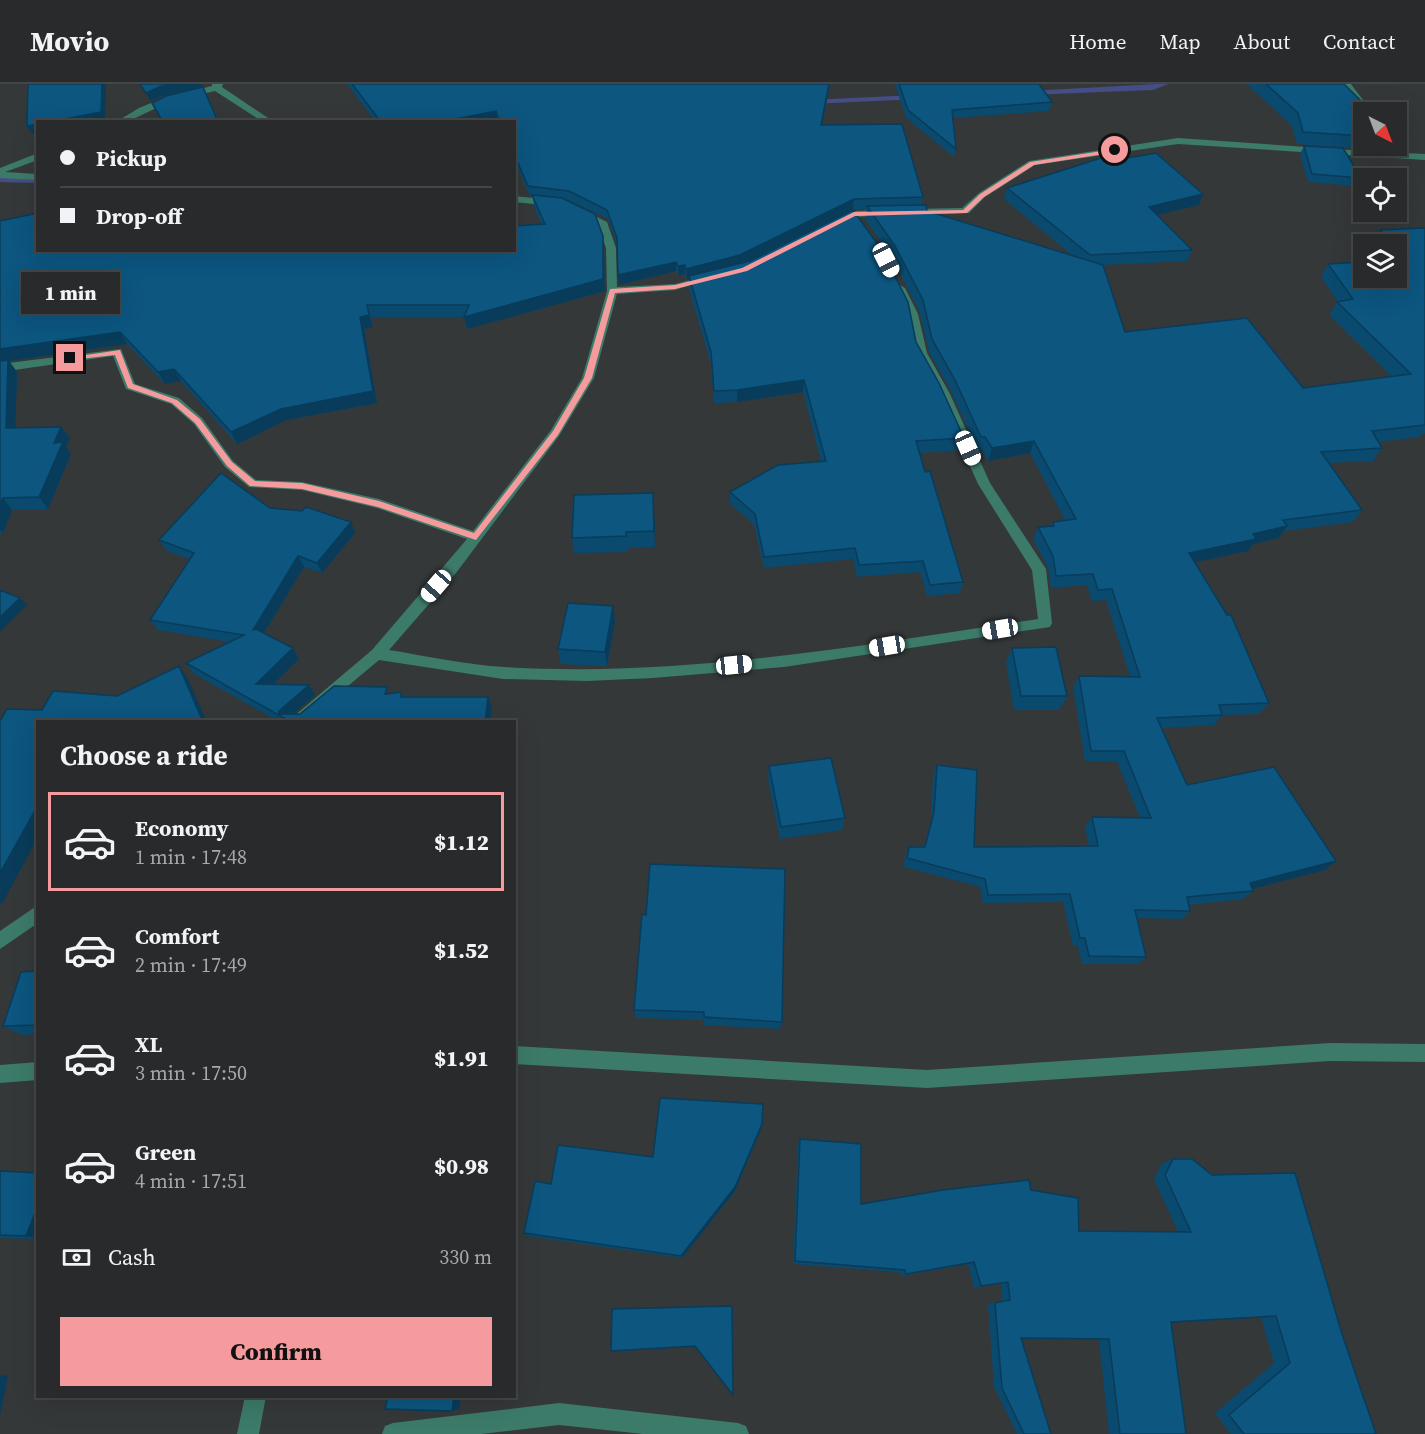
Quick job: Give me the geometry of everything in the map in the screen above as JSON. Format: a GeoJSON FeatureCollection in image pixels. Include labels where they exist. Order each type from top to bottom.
{"type":"FeatureCollection","features":[{"type":"Feature","properties":{"kind":"street"},"geometry":{"type":"LineString","coordinates":[[1346,84],[1360,102]]}},
{"type":"Feature","properties":{"kind":"street"},"geometry":{"type":"LineString","coordinates":[[123,120],[136,111],[217,85],[267,120]]}},
{"type":"Feature","properties":{"kind":"street"},"geometry":{"type":"LineString","coordinates":[[824,230],[854,214],[965,212],[982,195],[1032,163],[1178,141],[1353,153]]}},
{"type":"Feature","properties":{"kind":"street"},"geometry":{"type":"LineString","coordinates":[[1401,156],[1425,157]]}},
{"type":"Feature","properties":{"kind":"street"},"geometry":{"type":"LineString","coordinates":[[0,173],[36,157]]}},
{"type":"Feature","properties":{"kind":"street"},"geometry":{"type":"LineString","coordinates":[[0,173],[36,177]]}},
{"type":"Feature","properties":{"kind":"street"},"geometry":{"type":"LineString","coordinates":[[296,720],[377,654],[451,569],[555,433],[588,378],[612,291],[611,248],[602,222],[566,205],[516,199]]}},
{"type":"Feature","properties":{"kind":"street"},"geometry":{"type":"LineString","coordinates":[[854,214],[867,232]]}},
{"type":"Feature","properties":{"kind":"street"},"geometry":{"type":"LineString","coordinates":[[612,291],[675,287],[721,275]]}},
{"type":"Feature","properties":{"kind":"street"},"geometry":{"type":"LineString","coordinates":[[377,654],[519,674],[648,674],[842,653],[1045,622],[1039,569],[984,484],[944,393],[921,353],[913,314],[895,278]]}},
{"type":"Feature","properties":{"kind":"street"},"geometry":{"type":"LineString","coordinates":[[0,368],[117,352],[130,386],[175,401],[198,421],[230,464],[253,484],[313,488],[379,504],[476,537]]}},
{"type":"Feature","properties":{"kind":"street"},"geometry":{"type":"LineString","coordinates":[[0,941],[36,914]]}},
{"type":"Feature","properties":{"kind":"street"},"geometry":{"type":"LineString","coordinates":[[516,1055],[927,1079],[1330,1052],[1425,1053]]}},
{"type":"Feature","properties":{"kind":"street"},"geometry":{"type":"LineString","coordinates":[[0,1074],[36,1071]]}},
{"type":"Feature","properties":{"kind":"street"},"geometry":{"type":"LineString","coordinates":[[248,1434],[256,1398]]}},
{"type":"Feature","properties":{"kind":"street"},"geometry":{"type":"LineString","coordinates":[[393,1434],[560,1414],[738,1434]]}},
{"type":"Feature","properties":{"kind":"building"},"geometry":{"type":"Polygon","coordinates":[[[28,84],[102,84],[101,112],[60,120],[36,120],[36,124],[27,126],[28,84]]]}},
{"type":"Feature","properties":{"kind":"building"},"geometry":{"type":"Polygon","coordinates":[[[140,84],[173,84],[146,93],[140,84]]]}},
{"type":"Feature","properties":{"kind":"building"},"geometry":{"type":"Polygon","coordinates":[[[352,84],[829,84],[821,125],[902,124],[923,197],[854,199],[740,255],[686,269],[685,265],[678,266],[676,262],[618,275],[617,238],[607,210],[569,191],[528,186],[516,159],[516,120],[499,120],[496,111],[450,120],[379,120],[352,84]]]}},
{"type":"Feature","properties":{"kind":"building"},"geometry":{"type":"Polygon","coordinates":[[[899,84],[1039,84],[1052,102],[952,110],[956,149],[908,110],[899,84]]]}},
{"type":"Feature","properties":{"kind":"building"},"geometry":{"type":"Polygon","coordinates":[[[1266,84],[1344,84],[1360,100],[1353,102],[1351,107],[1353,110],[1353,135],[1303,132],[1298,113],[1266,84]]]}},
{"type":"Feature","properties":{"kind":"building"},"geometry":{"type":"Polygon","coordinates":[[[203,87],[217,120],[162,120],[152,103],[166,96],[203,87]]]}},
{"type":"Feature","properties":{"kind":"building"},"geometry":{"type":"Polygon","coordinates":[[[1304,146],[1343,148],[1355,168],[1353,168],[1353,177],[1312,174],[1304,146]]]}},
{"type":"Feature","properties":{"kind":"building"},"geometry":{"type":"Polygon","coordinates":[[[1123,151],[1128,158],[1156,153],[1203,194],[1149,207],[1192,250],[1090,255],[1007,188],[1123,151]]]}},
{"type":"Feature","properties":{"kind":"building"},"geometry":{"type":"Polygon","coordinates":[[[532,195],[562,198],[595,214],[603,236],[603,279],[464,317],[469,305],[367,305],[369,315],[360,317],[373,391],[281,409],[231,432],[174,369],[158,372],[120,332],[0,349],[0,221],[36,213],[36,252],[516,252],[516,226],[545,224],[532,195]]]}},
{"type":"Feature","properties":{"kind":"building"},"geometry":{"type":"Polygon","coordinates":[[[926,205],[927,211],[1103,265],[1125,332],[1247,318],[1303,388],[1411,374],[1337,302],[1353,299],[1328,264],[1353,263],[1353,288],[1407,288],[1407,234],[1383,234],[1380,230],[1425,228],[1425,425],[1372,431],[1382,448],[1321,452],[1362,510],[1283,520],[1287,526],[1253,534],[1256,539],[1189,553],[1227,615],[1231,615],[1269,703],[1219,705],[1222,715],[1157,718],[1187,785],[1274,767],[1336,861],[1250,883],[1253,891],[1187,897],[1190,911],[1135,910],[1146,957],[1089,956],[1085,938],[1080,938],[1070,894],[988,895],[985,879],[907,858],[909,847],[925,847],[934,812],[937,765],[977,770],[974,847],[1098,846],[1092,817],[1151,818],[1124,751],[1091,751],[1079,676],[1140,677],[1112,589],[1098,590],[1093,574],[1056,576],[1053,556],[1038,527],[1054,526],[1053,522],[1076,519],[1034,441],[992,448],[985,437],[981,437],[955,380],[932,339],[923,300],[895,246],[867,206],[926,205]]]}},
{"type":"Feature","properties":{"kind":"building"},"geometry":{"type":"Polygon","coordinates":[[[853,210],[881,249],[908,302],[916,342],[939,383],[964,438],[916,441],[925,472],[930,471],[963,582],[930,585],[923,561],[859,565],[855,548],[764,557],[755,514],[730,492],[778,465],[826,461],[804,380],[714,391],[711,352],[689,276],[750,261],[853,210]]]}},
{"type":"Feature","properties":{"kind":"building"},"geometry":{"type":"Polygon","coordinates":[[[8,360],[6,428],[61,427],[54,443],[63,442],[39,497],[3,498],[0,505],[0,361],[8,360]]]}},
{"type":"Feature","properties":{"kind":"building"},"geometry":{"type":"Polygon","coordinates":[[[221,473],[270,508],[302,511],[306,507],[351,522],[317,563],[298,556],[253,630],[256,629],[293,648],[256,684],[309,685],[279,711],[279,714],[300,714],[334,686],[387,687],[385,694],[401,692],[401,697],[488,697],[485,720],[287,720],[186,663],[244,635],[150,620],[194,553],[159,540],[221,473]]]}},
{"type":"Feature","properties":{"kind":"building"},"geometry":{"type":"Polygon","coordinates":[[[653,493],[654,531],[626,532],[626,536],[572,538],[574,495],[653,493]]]}},
{"type":"Feature","properties":{"kind":"building"},"geometry":{"type":"Polygon","coordinates":[[[0,590],[20,598],[0,617],[0,590]]]}},
{"type":"Feature","properties":{"kind":"building"},"geometry":{"type":"Polygon","coordinates":[[[568,603],[613,606],[605,652],[558,649],[568,603]]]}},
{"type":"Feature","properties":{"kind":"building"},"geometry":{"type":"Polygon","coordinates":[[[1056,647],[1067,696],[1021,696],[1012,648],[1056,647]]]}},
{"type":"Feature","properties":{"kind":"building"},"geometry":{"type":"Polygon","coordinates":[[[179,666],[202,720],[36,720],[36,809],[0,873],[0,721],[7,709],[42,710],[53,691],[117,696],[179,666]]]}},
{"type":"Feature","properties":{"kind":"building"},"geometry":{"type":"Polygon","coordinates":[[[831,758],[845,818],[781,827],[769,766],[831,758]]]}},
{"type":"Feature","properties":{"kind":"building"},"geometry":{"type":"Polygon","coordinates":[[[650,864],[785,869],[782,1022],[704,1017],[704,1012],[634,1010],[642,914],[646,915],[650,864]]]}},
{"type":"Feature","properties":{"kind":"building"},"geometry":{"type":"Polygon","coordinates":[[[36,971],[36,1025],[3,1026],[21,972],[36,971]]]}},
{"type":"Feature","properties":{"kind":"building"},"geometry":{"type":"Polygon","coordinates":[[[660,1098],[763,1104],[762,1124],[735,1187],[681,1256],[524,1233],[535,1181],[551,1184],[558,1145],[653,1157],[660,1098]]]}},
{"type":"Feature","properties":{"kind":"building"},"geometry":{"type":"Polygon","coordinates":[[[800,1139],[861,1144],[861,1204],[943,1190],[1029,1180],[1031,1190],[1078,1198],[1079,1231],[1191,1232],[1165,1175],[1173,1159],[1192,1159],[1212,1175],[1295,1173],[1342,1334],[1376,1434],[1244,1434],[1229,1415],[1290,1363],[1276,1316],[1171,1322],[1186,1434],[1120,1434],[1109,1339],[1021,1338],[1051,1434],[1024,1434],[1002,1388],[995,1303],[1010,1300],[1008,1282],[981,1286],[974,1262],[906,1274],[905,1270],[795,1261],[800,1139]]]}},
{"type":"Feature","properties":{"kind":"building"},"geometry":{"type":"Polygon","coordinates":[[[0,1171],[36,1173],[36,1210],[26,1236],[0,1235],[0,1171]]]}},
{"type":"Feature","properties":{"kind":"building"},"geometry":{"type":"Polygon","coordinates":[[[732,1306],[733,1395],[695,1346],[611,1351],[612,1309],[732,1306]]]}},
{"type":"Feature","properties":{"kind":"building"},"geometry":{"type":"Polygon","coordinates":[[[388,1398],[454,1398],[452,1411],[385,1409],[388,1398]]]}},
{"type":"Feature","properties":{"kind":"waterway"},"geometry":{"type":"LineString","coordinates":[[1028,93],[1153,88],[1164,84]]}},
{"type":"Feature","properties":{"kind":"waterway"},"geometry":{"type":"LineString","coordinates":[[810,102],[916,97]]}},
{"type":"Feature","properties":{"kind":"waterway"},"geometry":{"type":"LineString","coordinates":[[0,179],[36,180]]}},
{"type":"Feature","properties":{"kind":"route"},"geometry":{"type":"LineString","coordinates":[[70,358],[117,352],[130,386],[175,401],[198,421],[230,464],[253,484],[302,486],[379,504],[476,537],[555,433],[588,378],[597,353],[612,291],[675,287],[745,269],[854,214],[965,212],[982,195],[1032,163],[1115,150]]}}]}
